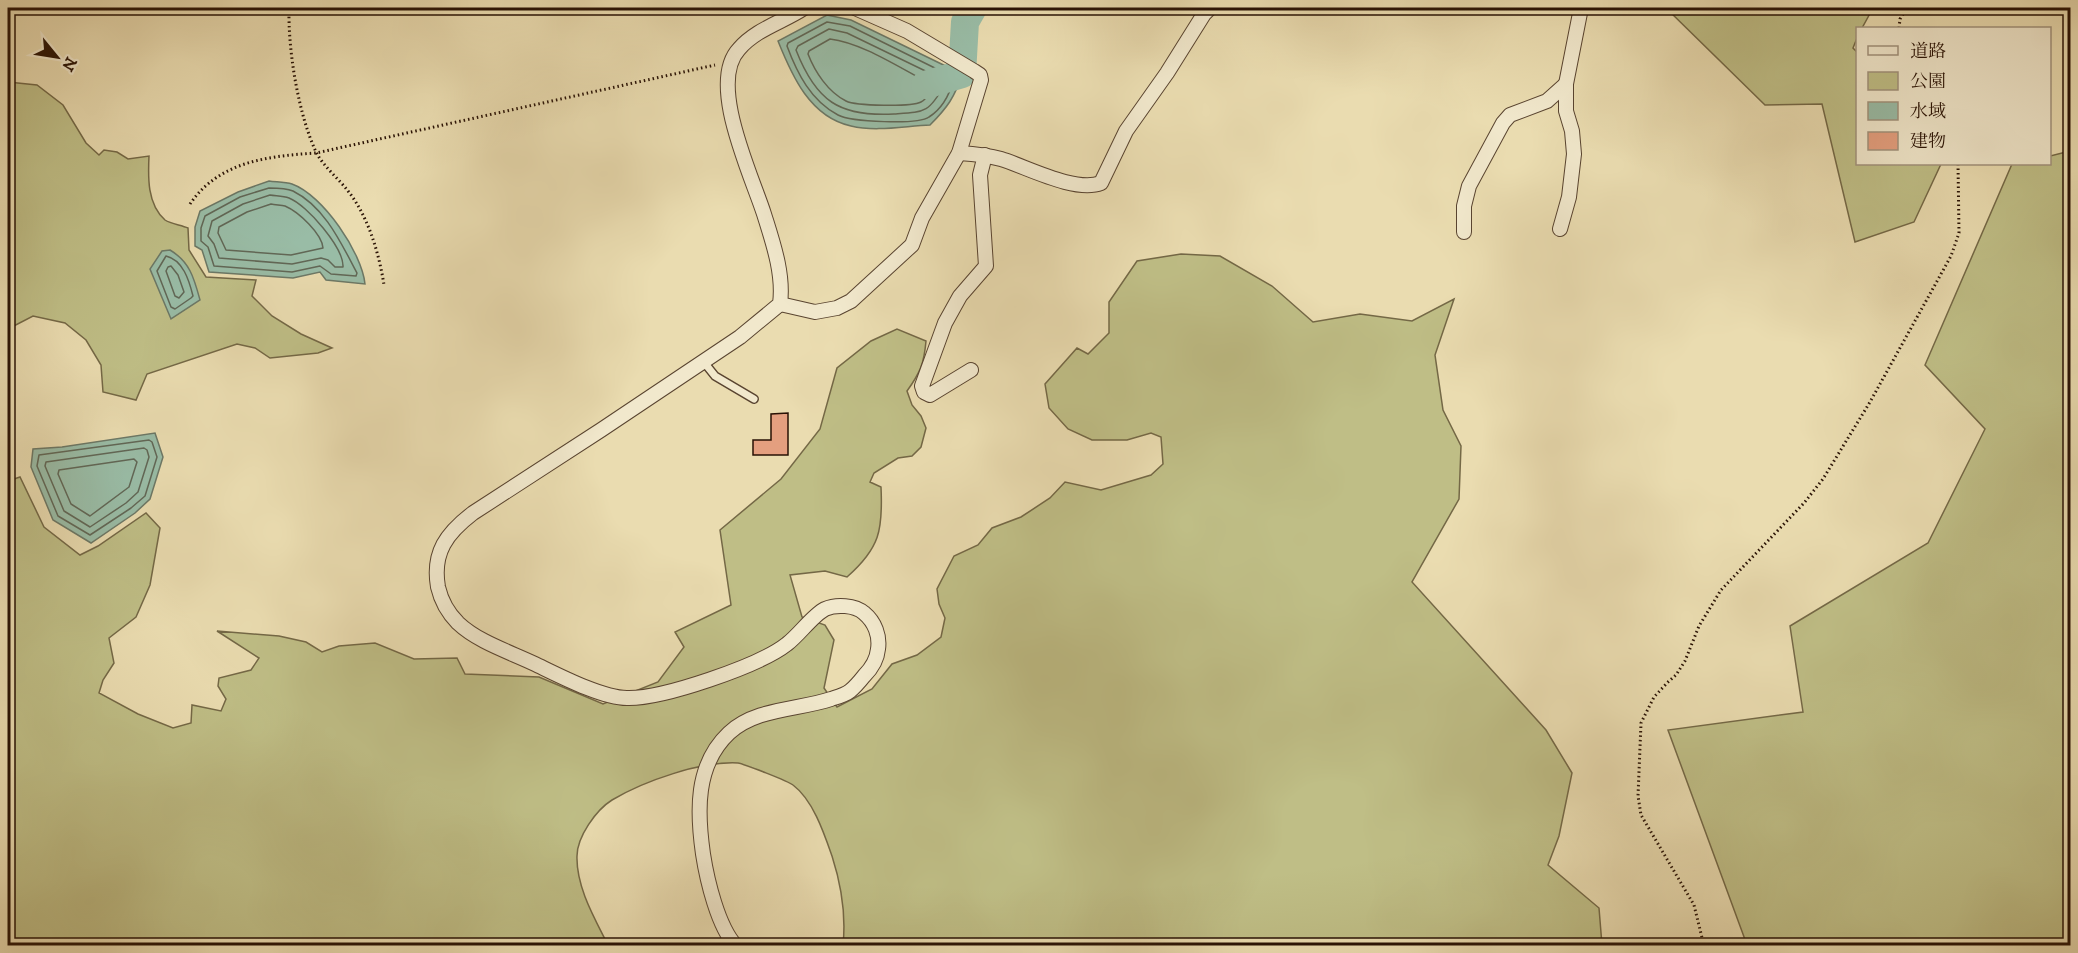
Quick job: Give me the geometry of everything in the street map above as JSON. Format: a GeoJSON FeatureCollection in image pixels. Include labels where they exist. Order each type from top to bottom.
{"type":"FeatureCollection","features":[{"type":"Feature","properties":{"kind":"street"},"geometry":{"type":"LineString","coordinates":[[780,304],[780,275],[764,214],[730,111],[727,81],[729,62],[738,49],[753,36],[804,8]]}},
{"type":"Feature","properties":{"kind":"street"},"geometry":{"type":"LineString","coordinates":[[780,304],[815,312],[837,308],[851,301],[912,245],[922,218],[959,153],[981,80],[980,75],[974,70],[907,31],[855,8]]}},
{"type":"Feature","properties":{"kind":"street"},"geometry":{"type":"LineString","coordinates":[[959,153],[1000,159],[1055,180],[1094,185],[1101,183],[1126,131],[1210,8]]}},
{"type":"Feature","properties":{"kind":"street"},"geometry":{"type":"LineString","coordinates":[[1560,229],[1569,197],[1574,154],[1572,131],[1566,111],[1566,84],[1581,8]]}},
{"type":"Feature","properties":{"kind":"street"},"geometry":{"type":"LineString","coordinates":[[1464,232],[1464,206],[1469,186],[1503,123],[1510,115],[1547,101],[1566,84]]}},
{"type":"Feature","properties":{"kind":"street"},"geometry":{"type":"LineString","coordinates":[[971,370],[930,395],[924,392],[922,386],[945,323],[960,296],[986,266],[980,175],[985,155]]}},
{"type":"Feature","properties":{"kind":"street"},"geometry":{"type":"LineString","coordinates":[[736,945],[726,931],[718,913],[705,865],[698,823],[699,802],[707,764],[729,733],[745,722],[769,713],[848,693],[871,669],[878,653],[880,638],[874,624],[864,612],[847,605],[825,609],[786,645],[757,661],[712,679],[653,696],[625,699],[595,690],[552,672],[473,634],[457,622],[446,609],[436,576],[436,562],[447,537],[458,524],[740,337],[780,304]]}},
{"type":"Feature","properties":{"kind":"lane"},"geometry":{"type":"LineString","coordinates":[[703,361],[715,376],[754,399]]}},
{"type":"Feature","properties":{"kind":"path"},"geometry":{"type":"LineString","coordinates":[[289,8],[295,81],[316,153],[350,193],[361,212],[379,256],[384,285]]}},
{"type":"Feature","properties":{"kind":"path"},"geometry":{"type":"LineString","coordinates":[[1899,27],[1900,19],[1907,8]]}},
{"type":"Feature","properties":{"kind":"path"},"geometry":{"type":"LineString","coordinates":[[190,204],[199,191],[213,179],[262,158],[285,154],[316,153],[729,62]]}},
{"type":"Feature","properties":{"kind":"path"},"geometry":{"type":"LineString","coordinates":[[1704,945],[1694,904],[1641,815],[1638,796],[1641,723],[1654,697],[1676,675],[1685,661],[1699,626],[1721,590],[1804,503],[1823,479],[1870,402],[1952,256],[1959,233],[1958,165]]}},
{"type":"Feature","properties":{"kind":"green space"},"geometry":{"type":"Polygon","coordinates":[[[1666,8],[1873,8],[1863,27],[1856,27],[1856,40],[1853,48],[1856,51],[1856,165],[1941,165],[1914,222],[1855,242],[1822,104],[1765,105],[1666,8]]]}},
{"type":"Feature","properties":{"kind":"green space"},"geometry":{"type":"Polygon","coordinates":[[[8,82],[37,85],[63,105],[86,143],[99,155],[104,150],[117,152],[128,159],[149,156],[150,190],[155,206],[165,220],[188,228],[189,250],[206,277],[256,280],[252,296],[272,316],[301,334],[332,348],[318,353],[270,358],[255,348],[237,344],[147,374],[136,400],[103,392],[101,365],[86,340],[65,323],[33,316],[8,329],[8,82]]]}},
{"type":"Feature","properties":{"kind":"green space"},"geometry":{"type":"Polygon","coordinates":[[[2070,151],[2070,945],[1747,945],[1668,730],[1803,712],[1790,626],[1928,543],[1985,429],[1925,365],[2012,165],[2051,165],[2051,156],[2070,151]]]}},
{"type":"Feature","properties":{"kind":"green space"},"geometry":{"type":"Polygon","coordinates":[[[1181,254],[1220,256],[1272,286],[1313,322],[1360,314],[1412,321],[1454,299],[1435,355],[1443,410],[1461,446],[1459,499],[1412,582],[1546,730],[1572,773],[1559,836],[1548,865],[1599,908],[1602,945],[843,945],[843,911],[838,878],[825,837],[812,808],[793,785],[738,763],[723,763],[690,769],[640,786],[606,804],[588,825],[578,849],[578,868],[587,902],[608,945],[8,946],[8,481],[20,477],[44,527],[80,555],[98,546],[146,513],[160,528],[150,585],[136,617],[109,638],[114,663],[103,680],[99,693],[138,714],[173,728],[191,723],[192,705],[221,711],[226,699],[218,686],[219,678],[251,670],[259,658],[217,631],[279,636],[306,642],[322,652],[339,646],[375,643],[414,659],[457,658],[465,674],[539,677],[603,704],[658,682],[684,647],[675,632],[731,605],[720,530],[781,479],[820,429],[837,368],[871,341],[897,329],[926,341],[921,368],[907,391],[912,405],[921,416],[926,428],[921,447],[912,456],[898,458],[874,473],[870,482],[881,487],[880,527],[873,547],[858,567],[847,577],[825,571],[790,575],[802,617],[825,625],[834,640],[824,688],[837,707],[872,689],[892,664],[917,655],[941,637],[945,618],[939,604],[937,589],[954,556],[978,545],[992,528],[1021,517],[1050,498],[1065,482],[1101,490],[1151,475],[1163,464],[1161,437],[1151,433],[1127,440],[1092,440],[1068,429],[1049,408],[1045,384],[1077,348],[1088,354],[1109,333],[1109,302],[1137,261],[1181,254]]]}},
{"type":"Feature","properties":{"kind":"water"},"geometry":{"type":"Polygon","coordinates":[[[827,15],[851,20],[962,74],[950,102],[930,125],[880,129],[861,128],[837,121],[824,114],[814,104],[796,81],[778,41],[827,15]]]}},
{"type":"Feature","properties":{"kind":"water"},"geometry":{"type":"Polygon","coordinates":[[[269,181],[292,184],[304,190],[328,212],[357,257],[365,284],[326,280],[320,272],[293,278],[209,272],[202,250],[195,246],[195,227],[200,211],[238,192],[269,181]]]}},
{"type":"Feature","properties":{"kind":"water"},"geometry":{"type":"Polygon","coordinates":[[[170,250],[187,265],[200,300],[171,319],[150,269],[162,251],[170,250]]]}},
{"type":"Feature","properties":{"kind":"water"},"geometry":{"type":"Polygon","coordinates":[[[155,433],[163,457],[150,499],[135,513],[91,543],[53,520],[31,467],[33,449],[155,433]]]}},
{"type":"Feature","properties":{"kind":"building"},"geometry":{"type":"Polygon","coordinates":[[[788,413],[788,455],[753,455],[753,440],[771,440],[771,414],[788,413]]]}},
{"type":"Feature","properties":{"kind":"waterway"},"geometry":{"type":"LineString","coordinates":[[925,85],[962,74],[965,22],[973,8]]}}]}
